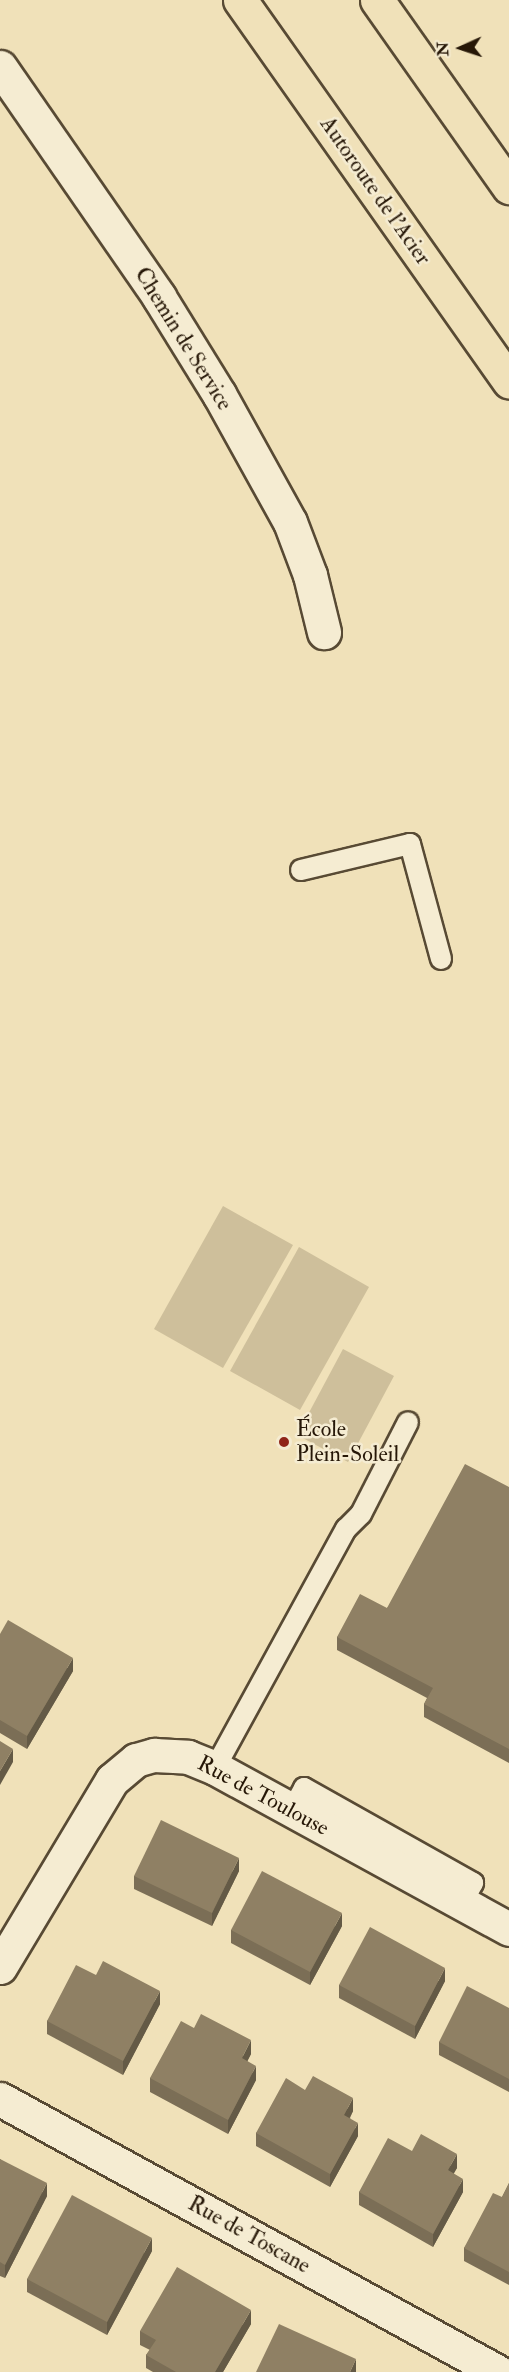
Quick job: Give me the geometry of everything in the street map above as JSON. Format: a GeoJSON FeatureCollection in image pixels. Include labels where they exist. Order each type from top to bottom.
{"type":"FeatureCollection","features":[{"type":"Feature","properties":{"kind":"highway","name":"Autoroute de l'Acier"},"geometry":{"type":"LineString","coordinates":[[240,0],[509,382]]}},
{"type":"Feature","properties":{"kind":"highway"},"geometry":{"type":"LineString","coordinates":[[377,0],[509,187]]}},
{"type":"Feature","properties":{"kind":"street","name":"Chemin de Service"},"geometry":{"type":"LineString","coordinates":[[0,67],[159,297],[219,394],[290,522],[310,575],[324,632]]}},
{"type":"Feature","properties":{"kind":"street","name":"Rue de Toulouse"},"geometry":{"type":"LineString","coordinates":[[0,1967],[112,1780],[124,1767],[136,1760],[171,1754],[215,1768],[509,1929]]}},
{"type":"Feature","properties":{"kind":"street","name":"Rue de Toscane"},"geometry":{"type":"LineString","coordinates":[[0,2099],[498,2372]]}},
{"type":"Feature","properties":{"kind":"lane"},"geometry":{"type":"LineString","coordinates":[[301,870],[410,844],[441,959]]}},
{"type":"Feature","properties":{"kind":"lane"},"geometry":{"type":"LineString","coordinates":[[215,1768],[346,1529],[361,1514],[408,1422]]}},
{"type":"Feature","properties":{"kind":"shaded area"},"geometry":{"type":"Polygon","coordinates":[[[223,1206],[293,1245],[223,1368],[154,1329],[223,1206]]]}},
{"type":"Feature","properties":{"kind":"shaded area"},"geometry":{"type":"Polygon","coordinates":[[[299,1247],[369,1287],[300,1410],[230,1371],[299,1247]]]}},
{"type":"Feature","properties":{"kind":"shaded area"},"geometry":{"type":"Polygon","coordinates":[[[343,1349],[394,1376],[348,1462],[297,1435],[343,1349]]]}},
{"type":"Feature","properties":{"kind":"building"},"geometry":{"type":"Polygon","coordinates":[[[465,1464],[509,1487],[509,1749],[424,1704],[433,1688],[337,1637],[360,1594],[387,1608],[465,1464]]]}},
{"type":"Feature","properties":{"kind":"building"},"geometry":{"type":"Polygon","coordinates":[[[8,1620],[73,1658],[27,1736],[0,1720],[0,1634],[8,1620]]]}},
{"type":"Feature","properties":{"kind":"building"},"geometry":{"type":"Polygon","coordinates":[[[0,1741],[13,1749],[0,1771],[0,1741]]]}},
{"type":"Feature","properties":{"kind":"building"},"geometry":{"type":"Polygon","coordinates":[[[161,1820],[239,1858],[212,1913],[134,1876],[161,1820]]]}},
{"type":"Feature","properties":{"kind":"building"},"geometry":{"type":"Polygon","coordinates":[[[262,1871],[342,1913],[310,1972],[231,1930],[262,1871]]]}},
{"type":"Feature","properties":{"kind":"building"},"geometry":{"type":"Polygon","coordinates":[[[370,1927],[445,1968],[415,2026],[339,1985],[370,1927]]]}},
{"type":"Feature","properties":{"kind":"building"},"geometry":{"type":"Polygon","coordinates":[[[103,1961],[160,1991],[123,2061],[47,2021],[76,1965],[96,1975],[103,1961]]]}},
{"type":"Feature","properties":{"kind":"building"},"geometry":{"type":"Polygon","coordinates":[[[467,1986],[509,2008],[509,2079],[439,2042],[467,1986]]]}},
{"type":"Feature","properties":{"kind":"building"},"geometry":{"type":"Polygon","coordinates":[[[201,2014],[251,2040],[242,2058],[256,2066],[228,2120],[150,2078],[181,2021],[194,2028],[201,2014]]]}},
{"type":"Feature","properties":{"kind":"building"},"geometry":{"type":"Polygon","coordinates":[[[313,2076],[353,2098],[344,2115],[358,2123],[330,2174],[256,2133],[286,2078],[305,2090],[313,2076]]]}},
{"type":"Feature","properties":{"kind":"building"},"geometry":{"type":"Polygon","coordinates":[[[421,2134],[457,2154],[448,2170],[463,2179],[433,2234],[359,2192],[388,2138],[412,2151],[421,2134]]]}},
{"type":"Feature","properties":{"kind":"building"},"geometry":{"type":"Polygon","coordinates":[[[0,2159],[47,2183],[5,2265],[0,2262],[0,2159]]]}},
{"type":"Feature","properties":{"kind":"building"},"geometry":{"type":"Polygon","coordinates":[[[509,2183],[509,2272],[464,2248],[493,2193],[502,2197],[509,2183]]]}},
{"type":"Feature","properties":{"kind":"building"},"geometry":{"type":"Polygon","coordinates":[[[72,2195],[152,2238],[107,2322],[27,2279],[72,2195]]]}},
{"type":"Feature","properties":{"kind":"building"},"geometry":{"type":"Polygon","coordinates":[[[177,2267],[251,2310],[215,2372],[176,2372],[146,2355],[156,2340],[140,2331],[177,2267]]]}},
{"type":"Feature","properties":{"kind":"building"},"geometry":{"type":"Polygon","coordinates":[[[279,2324],[356,2359],[350,2372],[256,2372],[279,2324]]]}},
{"type":"Feature","properties":{"kind":"place","name":"École Plein-Soleil"},"geometry":{"type":"Point","coordinates":[284,1442]}}]}
